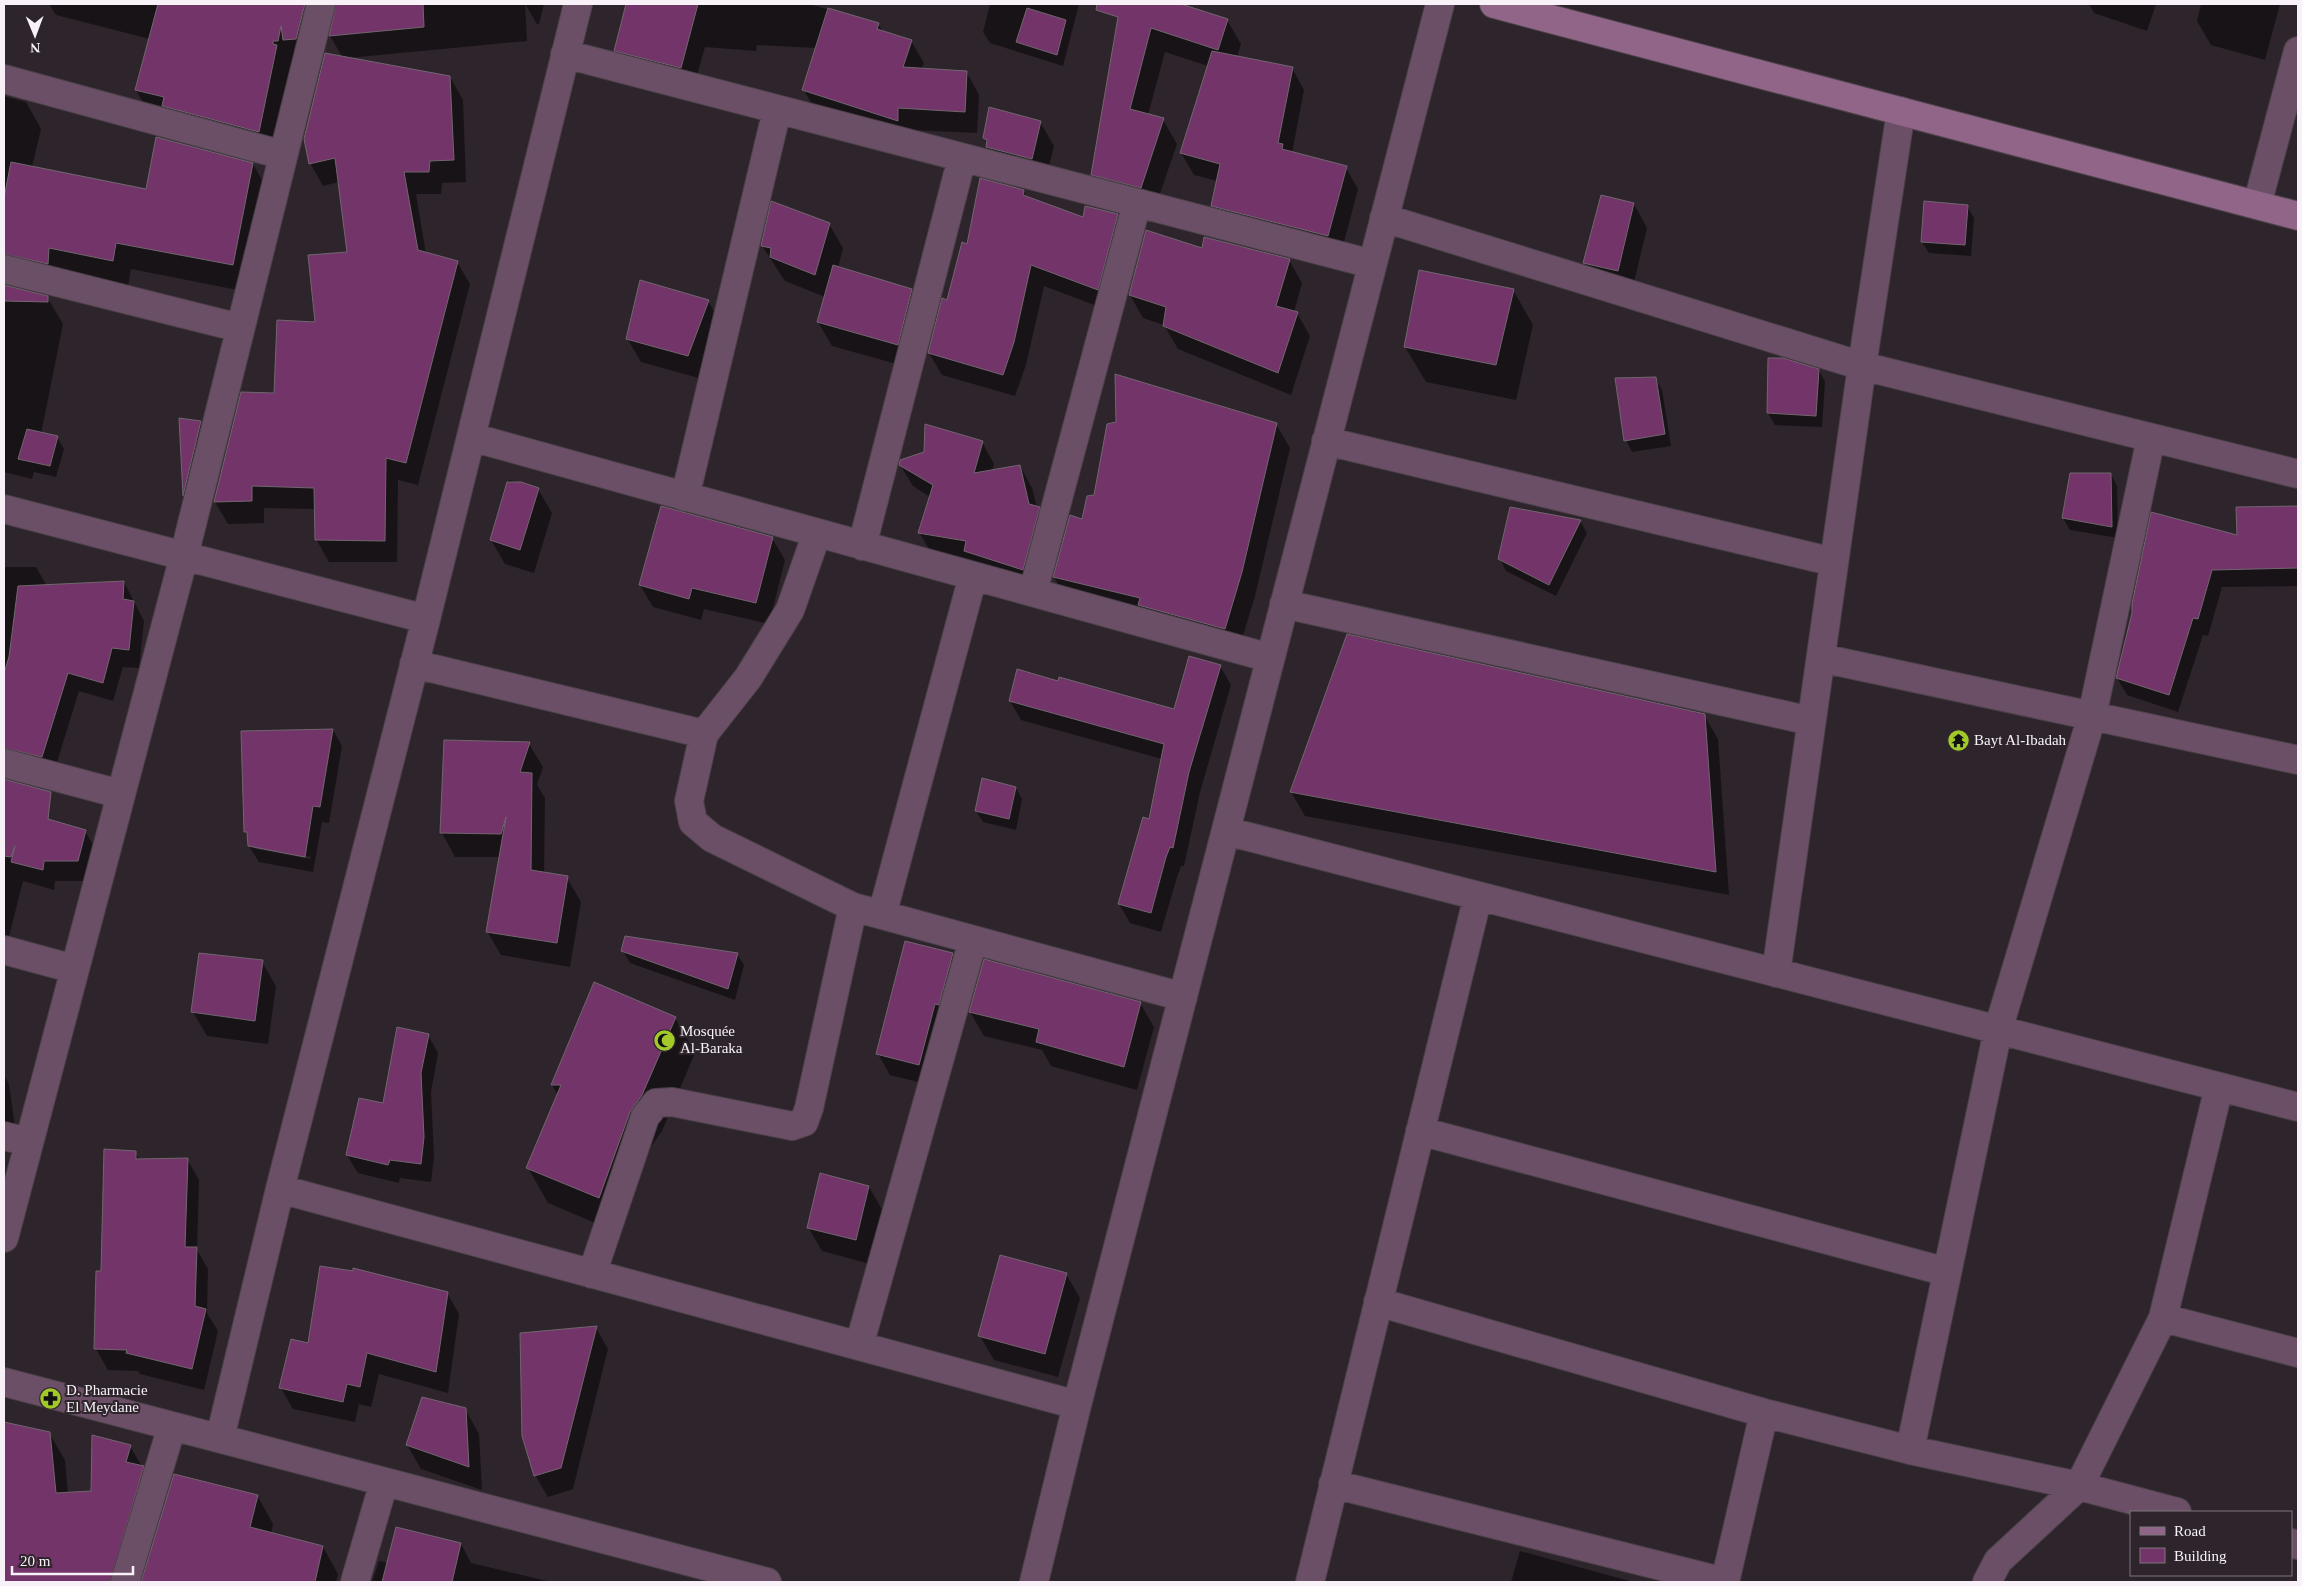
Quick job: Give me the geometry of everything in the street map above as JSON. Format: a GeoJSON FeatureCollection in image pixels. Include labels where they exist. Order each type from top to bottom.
{"type":"FeatureCollection","features":[{"type":"Feature","properties":{"kind":"street"},"geometry":{"type":"LineString","coordinates":[[4,1238],[16,1139],[74,969],[184,556],[321,4]]}},
{"type":"Feature","properties":{"kind":"street"},"geometry":{"type":"LineString","coordinates":[[220,1438],[280,1189],[426,619],[578,4]]}},
{"type":"Feature","properties":{"kind":"street"},"geometry":{"type":"LineString","coordinates":[[1034,1582],[1077,1405],[1440,4]]}},
{"type":"Feature","properties":{"kind":"street"},"geometry":{"type":"LineString","coordinates":[[1494,4],[2298,216]]}},
{"type":"Feature","properties":{"kind":"street"},"geometry":{"type":"LineString","coordinates":[[2257,205],[2298,51]]}},
{"type":"Feature","properties":{"kind":"street"},"geometry":{"type":"LineString","coordinates":[[565,54],[1372,264]]}},
{"type":"Feature","properties":{"kind":"street"},"geometry":{"type":"LineString","coordinates":[[4,79],[283,155]]}},
{"type":"Feature","properties":{"kind":"street"},"geometry":{"type":"LineString","coordinates":[[685,497],[777,110]]}},
{"type":"Feature","properties":{"kind":"street"},"geometry":{"type":"LineString","coordinates":[[1776,973],[1862,366],[1901,111]]}},
{"type":"Feature","properties":{"kind":"street"},"geometry":{"type":"LineString","coordinates":[[862,546],[962,158]]}},
{"type":"Feature","properties":{"kind":"street"},"geometry":{"type":"LineString","coordinates":[[1033,592],[1137,203]]}},
{"type":"Feature","properties":{"kind":"street"},"geometry":{"type":"LineString","coordinates":[[1384,218],[1862,366],[2298,474]]}},
{"type":"Feature","properties":{"kind":"street"},"geometry":{"type":"LineString","coordinates":[[4,269],[240,328]]}},
{"type":"Feature","properties":{"kind":"street"},"geometry":{"type":"LineString","coordinates":[[471,437],[1270,658]]}},
{"type":"Feature","properties":{"kind":"street"},"geometry":{"type":"LineString","coordinates":[[1910,1450],[1998,1030],[2092,716],[2151,438]]}},
{"type":"Feature","properties":{"kind":"street"},"geometry":{"type":"LineString","coordinates":[[1326,441],[1834,562]]}},
{"type":"Feature","properties":{"kind":"street"},"geometry":{"type":"LineString","coordinates":[[4,509],[426,619]]}},
{"type":"Feature","properties":{"kind":"street"},"geometry":{"type":"LineString","coordinates":[[817,533],[790,610],[748,678],[704,734],[689,801],[693,822],[712,838],[853,907],[1183,997]]}},
{"type":"Feature","properties":{"kind":"street"},"geometry":{"type":"LineString","coordinates":[[882,915],[974,576]]}},
{"type":"Feature","properties":{"kind":"street"},"geometry":{"type":"LineString","coordinates":[[1284,604],[1811,721]]}},
{"type":"Feature","properties":{"kind":"street"},"geometry":{"type":"LineString","coordinates":[[1820,658],[2298,760]]}},
{"type":"Feature","properties":{"kind":"street"},"geometry":{"type":"LineString","coordinates":[[414,664],[704,734]]}},
{"type":"Feature","properties":{"kind":"street"},"geometry":{"type":"LineString","coordinates":[[4,763],[120,794]]}},
{"type":"Feature","properties":{"kind":"street"},"geometry":{"type":"LineString","coordinates":[[1226,831],[2298,1107]]}},
{"type":"Feature","properties":{"kind":"street"},"geometry":{"type":"LineString","coordinates":[[1310,1582],[1478,896]]}},
{"type":"Feature","properties":{"kind":"street"},"geometry":{"type":"LineString","coordinates":[[592,1274],[645,1117],[656,1103],[672,1102],[792,1126],[804,1122],[853,907]]}},
{"type":"Feature","properties":{"kind":"street"},"geometry":{"type":"LineString","coordinates":[[859,1346],[973,940]]}},
{"type":"Feature","properties":{"kind":"street"},"geometry":{"type":"LineString","coordinates":[[4,950],[74,969]]}},
{"type":"Feature","properties":{"kind":"street"},"geometry":{"type":"LineString","coordinates":[[1987,1582],[1998,1561],[2079,1486],[2163,1318],[2219,1087]]}},
{"type":"Feature","properties":{"kind":"street"},"geometry":{"type":"LineString","coordinates":[[1420,1131],[1947,1272]]}},
{"type":"Feature","properties":{"kind":"street"},"geometry":{"type":"LineString","coordinates":[[280,1189],[1077,1405]]}},
{"type":"Feature","properties":{"kind":"street"},"geometry":{"type":"LineString","coordinates":[[1378,1302],[1764,1413],[1910,1450],[2079,1486],[2173,1511]]}},
{"type":"Feature","properties":{"kind":"street"},"geometry":{"type":"LineString","coordinates":[[2163,1318],[2298,1353]]}},
{"type":"Feature","properties":{"kind":"street"},"geometry":{"type":"LineString","coordinates":[[4,1382],[766,1582]]}},
{"type":"Feature","properties":{"kind":"street"},"geometry":{"type":"LineString","coordinates":[[1333,1484],[1725,1582],[1764,1413]]}},
{"type":"Feature","properties":{"kind":"street"},"geometry":{"type":"LineString","coordinates":[[125,1582],[172,1426]]}},
{"type":"Feature","properties":{"kind":"street"},"geometry":{"type":"LineString","coordinates":[[355,1582],[384,1482]]}},
{"type":"Feature","properties":{"kind":"building"},"geometry":{"type":"Polygon","coordinates":[[[158,4],[305,4],[296,39],[283,40],[281,26],[278,41],[273,41],[273,44],[277,45],[259,132],[162,106],[164,97],[135,90],[158,4]]]}},
{"type":"Feature","properties":{"kind":"building"},"geometry":{"type":"Polygon","coordinates":[[[336,4],[423,4],[424,27],[329,36],[336,4]]]}},
{"type":"Feature","properties":{"kind":"building"},"geometry":{"type":"Polygon","coordinates":[[[626,4],[698,4],[681,68],[614,51],[626,4]]]}},
{"type":"Feature","properties":{"kind":"building"},"geometry":{"type":"Polygon","coordinates":[[[1097,4],[1181,4],[1228,19],[1218,50],[1151,28],[1130,109],[1164,118],[1141,188],[1091,175],[1118,17],[1096,10],[1097,4]]]}},
{"type":"Feature","properties":{"kind":"building"},"geometry":{"type":"Polygon","coordinates":[[[828,8],[879,23],[877,29],[912,40],[903,67],[967,71],[965,112],[898,108],[898,121],[802,90],[828,8]]]}},
{"type":"Feature","properties":{"kind":"building"},"geometry":{"type":"Polygon","coordinates":[[[1027,8],[1066,20],[1057,55],[1016,42],[1027,8]]]}},
{"type":"Feature","properties":{"kind":"building"},"geometry":{"type":"Polygon","coordinates":[[[1212,51],[1293,67],[1278,143],[1283,144],[1282,149],[1347,166],[1328,236],[1211,206],[1220,164],[1180,153],[1212,51]]]}},
{"type":"Feature","properties":{"kind":"building"},"geometry":{"type":"Polygon","coordinates":[[[325,53],[450,76],[454,160],[430,161],[429,172],[404,172],[418,250],[458,261],[406,463],[386,458],[385,541],[315,540],[314,488],[252,486],[252,501],[214,502],[241,392],[274,393],[277,320],[315,322],[308,255],[347,252],[335,158],[309,164],[304,139],[325,53]]]}},
{"type":"Feature","properties":{"kind":"building"},"geometry":{"type":"Polygon","coordinates":[[[989,107],[1041,121],[1032,159],[986,147],[987,140],[983,138],[989,107]]]}},
{"type":"Feature","properties":{"kind":"building"},"geometry":{"type":"Polygon","coordinates":[[[156,137],[253,163],[233,265],[116,243],[113,261],[49,248],[48,264],[4,254],[4,198],[11,162],[146,189],[156,137]]]}},
{"type":"Feature","properties":{"kind":"building"},"geometry":{"type":"Polygon","coordinates":[[[980,178],[1024,190],[1023,195],[1083,217],[1085,206],[1118,214],[1098,290],[1031,265],[1014,342],[1003,375],[928,353],[942,298],[947,300],[962,242],[967,244],[980,178]]]}},
{"type":"Feature","properties":{"kind":"building"},"geometry":{"type":"Polygon","coordinates":[[[1601,195],[1634,203],[1618,271],[1583,263],[1601,195]]]}},
{"type":"Feature","properties":{"kind":"building"},"geometry":{"type":"Polygon","coordinates":[[[771,201],[830,223],[815,275],[770,257],[771,248],[761,246],[771,201]]]}},
{"type":"Feature","properties":{"kind":"building"},"geometry":{"type":"Polygon","coordinates":[[[1924,201],[1968,205],[1965,245],[1921,242],[1924,201]]]}},
{"type":"Feature","properties":{"kind":"building"},"geometry":{"type":"Polygon","coordinates":[[[1146,230],[1202,248],[1204,237],[1290,259],[1276,306],[1298,312],[1278,373],[1163,326],[1166,307],[1129,295],[1146,230]]]}},
{"type":"Feature","properties":{"kind":"building"},"geometry":{"type":"Polygon","coordinates":[[[833,265],[912,289],[898,345],[817,322],[833,265]]]}},
{"type":"Feature","properties":{"kind":"building"},"geometry":{"type":"Polygon","coordinates":[[[1419,270],[1514,289],[1496,365],[1404,347],[1419,270]]]}},
{"type":"Feature","properties":{"kind":"building"},"geometry":{"type":"Polygon","coordinates":[[[640,280],[709,300],[688,356],[626,339],[640,280]]]}},
{"type":"Feature","properties":{"kind":"building"},"geometry":{"type":"Polygon","coordinates":[[[4,285],[48,296],[48,302],[4,301],[4,285]]]}},
{"type":"Feature","properties":{"kind":"building"},"geometry":{"type":"Polygon","coordinates":[[[1768,358],[1783,358],[1819,369],[1816,416],[1767,413],[1768,358]]]}},
{"type":"Feature","properties":{"kind":"building"},"geometry":{"type":"Polygon","coordinates":[[[1115,374],[1277,423],[1242,572],[1225,629],[1138,605],[1140,598],[1053,577],[1070,515],[1082,519],[1087,496],[1094,495],[1107,424],[1116,422],[1115,374]]]}},
{"type":"Feature","properties":{"kind":"building"},"geometry":{"type":"Polygon","coordinates":[[[1656,377],[1665,434],[1624,441],[1615,378],[1656,377]]]}},
{"type":"Feature","properties":{"kind":"building"},"geometry":{"type":"Polygon","coordinates":[[[179,418],[201,421],[183,496],[179,418]]]}},
{"type":"Feature","properties":{"kind":"building"},"geometry":{"type":"Polygon","coordinates":[[[925,424],[983,441],[974,473],[1020,465],[1029,504],[1040,507],[1023,570],[964,551],[966,541],[918,533],[933,485],[899,465],[900,460],[924,452],[925,424]]]}},
{"type":"Feature","properties":{"kind":"building"},"geometry":{"type":"Polygon","coordinates":[[[27,429],[58,436],[50,466],[18,459],[27,429]]]}},
{"type":"Feature","properties":{"kind":"building"},"geometry":{"type":"Polygon","coordinates":[[[2070,473],[2111,473],[2112,527],[2062,518],[2070,473]]]}},
{"type":"Feature","properties":{"kind":"building"},"geometry":{"type":"Polygon","coordinates":[[[507,482],[521,482],[539,488],[520,550],[490,540],[507,482]]]}},
{"type":"Feature","properties":{"kind":"building"},"geometry":{"type":"Polygon","coordinates":[[[661,506],[773,537],[756,603],[692,588],[689,599],[639,585],[661,506]]]}},
{"type":"Feature","properties":{"kind":"building"},"geometry":{"type":"Polygon","coordinates":[[[2298,506],[2298,568],[2212,570],[2198,619],[2193,618],[2169,695],[2116,678],[2132,613],[2132,604],[2151,512],[2237,535],[2236,507],[2298,506]]]}},
{"type":"Feature","properties":{"kind":"building"},"geometry":{"type":"Polygon","coordinates":[[[1510,507],[1581,520],[1549,585],[1498,559],[1510,507]]]}},
{"type":"Feature","properties":{"kind":"building"},"geometry":{"type":"Polygon","coordinates":[[[124,581],[123,599],[134,601],[129,650],[112,648],[103,683],[68,673],[42,757],[4,748],[4,673],[9,657],[18,586],[124,581]]]}},
{"type":"Feature","properties":{"kind":"building"},"geometry":{"type":"Polygon","coordinates":[[[1347,634],[1705,714],[1716,872],[1290,792],[1347,634]]]}},
{"type":"Feature","properties":{"kind":"building"},"geometry":{"type":"Polygon","coordinates":[[[1189,656],[1221,665],[1189,772],[1173,848],[1170,847],[1166,857],[1151,913],[1118,904],[1143,817],[1149,819],[1164,744],[1009,701],[1017,669],[1058,681],[1059,677],[1174,709],[1189,656]]]}},
{"type":"Feature","properties":{"kind":"building"},"geometry":{"type":"Polygon","coordinates":[[[333,729],[320,807],[313,806],[305,857],[248,846],[247,832],[244,832],[241,731],[333,729]]]}},
{"type":"Feature","properties":{"kind":"building"},"geometry":{"type":"Polygon","coordinates":[[[444,740],[530,742],[520,772],[532,773],[531,870],[568,876],[557,943],[486,932],[506,817],[501,834],[440,833],[444,740]]]}},
{"type":"Feature","properties":{"kind":"building"},"geometry":{"type":"Polygon","coordinates":[[[982,778],[1016,787],[1009,819],[975,811],[982,778]]]}},
{"type":"Feature","properties":{"kind":"building"},"geometry":{"type":"Polygon","coordinates":[[[4,779],[51,792],[48,819],[86,830],[78,861],[44,861],[43,870],[11,862],[15,846],[11,857],[4,856],[4,779]]]}},
{"type":"Feature","properties":{"kind":"building"},"geometry":{"type":"Polygon","coordinates":[[[625,936],[738,953],[728,989],[621,951],[625,936]]]}},
{"type":"Feature","properties":{"kind":"building"},"geometry":{"type":"Polygon","coordinates":[[[905,941],[953,953],[939,1005],[935,1004],[919,1065],[876,1054],[905,941]]]}},
{"type":"Feature","properties":{"kind":"building"},"geometry":{"type":"Polygon","coordinates":[[[199,953],[263,960],[255,1021],[191,1012],[199,953]]]}},
{"type":"Feature","properties":{"kind":"building"},"geometry":{"type":"Polygon","coordinates":[[[984,959],[1141,1002],[1124,1067],[1036,1042],[1039,1029],[969,1012],[984,959]]]}},
{"type":"Feature","properties":{"kind":"building"},"geometry":{"type":"Polygon","coordinates":[[[594,982],[676,1017],[642,1095],[630,1112],[599,1198],[526,1168],[561,1085],[551,1085],[594,982]]]}},
{"type":"Feature","properties":{"kind":"building"},"geometry":{"type":"Polygon","coordinates":[[[397,1027],[429,1034],[421,1073],[424,1137],[421,1164],[390,1160],[388,1165],[346,1155],[359,1098],[383,1103],[397,1027]]]}},
{"type":"Feature","properties":{"kind":"building"},"geometry":{"type":"Polygon","coordinates":[[[104,1149],[136,1151],[136,1159],[188,1158],[185,1247],[197,1247],[195,1306],[206,1309],[192,1369],[126,1353],[127,1350],[94,1349],[96,1271],[101,1271],[104,1149]]]}},
{"type":"Feature","properties":{"kind":"building"},"geometry":{"type":"Polygon","coordinates":[[[820,1173],[869,1186],[856,1240],[807,1228],[820,1173]]]}},
{"type":"Feature","properties":{"kind":"building"},"geometry":{"type":"Polygon","coordinates":[[[1000,1255],[1067,1273],[1045,1354],[978,1336],[1000,1255]]]}},
{"type":"Feature","properties":{"kind":"building"},"geometry":{"type":"Polygon","coordinates":[[[320,1266],[353,1271],[353,1268],[448,1292],[436,1372],[367,1353],[360,1387],[347,1384],[343,1402],[279,1388],[291,1339],[308,1343],[320,1266]]]}},
{"type":"Feature","properties":{"kind":"building"},"geometry":{"type":"Polygon","coordinates":[[[597,1326],[561,1468],[534,1476],[522,1436],[520,1333],[597,1326]]]}},
{"type":"Feature","properties":{"kind":"building"},"geometry":{"type":"Polygon","coordinates":[[[422,1397],[466,1408],[469,1467],[406,1445],[422,1397]]]}},
{"type":"Feature","properties":{"kind":"building"},"geometry":{"type":"Polygon","coordinates":[[[4,1422],[50,1432],[56,1493],[91,1491],[92,1435],[131,1445],[126,1462],[144,1466],[110,1582],[4,1582],[4,1422]]]}},
{"type":"Feature","properties":{"kind":"building"},"geometry":{"type":"Polygon","coordinates":[[[174,1474],[258,1495],[250,1527],[323,1546],[315,1582],[141,1582],[174,1474]]]}},
{"type":"Feature","properties":{"kind":"building"},"geometry":{"type":"Polygon","coordinates":[[[396,1527],[461,1543],[452,1582],[382,1582],[396,1527]]]}},
{"type":"Feature","properties":{"kind":"place","name":"Bayt Al-Ibadah"},"geometry":{"type":"Point","coordinates":[1958,740]}},
{"type":"Feature","properties":{"kind":"place","name":"Mosquée Al-Baraka"},"geometry":{"type":"Point","coordinates":[664,1040]}},
{"type":"Feature","properties":{"kind":"place","name":"D. Pharmacie El Meydane"},"geometry":{"type":"Point","coordinates":[50,1399]}}]}
